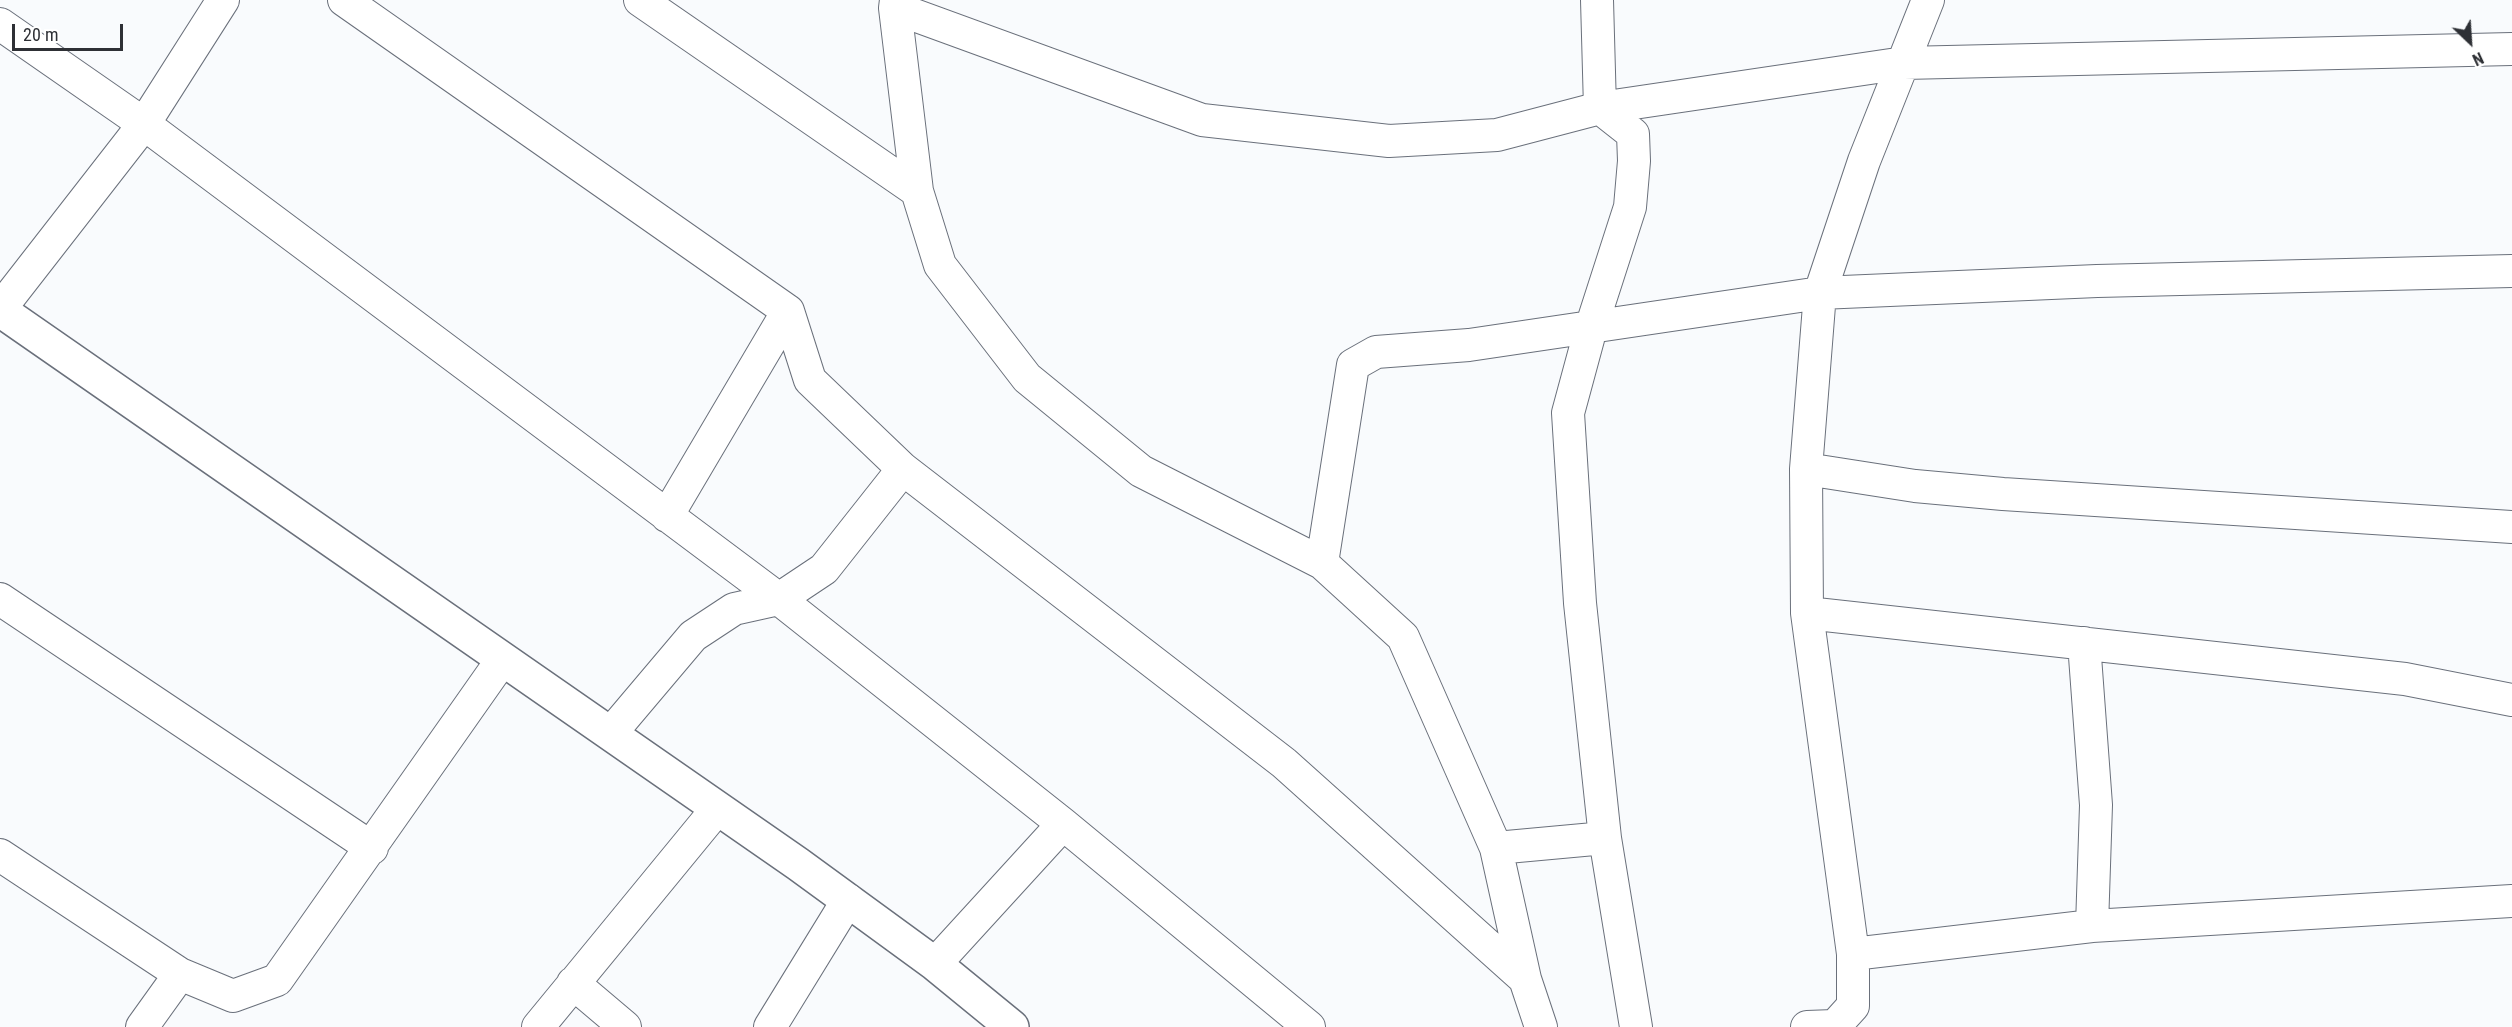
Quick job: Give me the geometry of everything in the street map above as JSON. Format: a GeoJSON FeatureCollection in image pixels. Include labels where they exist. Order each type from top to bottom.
{"type":"FeatureCollection","features":[{"type":"Feature","properties":{"kind":"main road"},"geometry":{"type":"LineString","coordinates":[[0,309],[848,900],[935,964],[1012,1027]]}},
{"type":"Feature","properties":{"kind":"street"},"geometry":{"type":"LineString","coordinates":[[0,309],[144,124],[223,0]]}},
{"type":"Feature","properties":{"kind":"street"},"geometry":{"type":"LineString","coordinates":[[344,0],[788,311],[810,380],[903,469],[1284,763],[1525,979]]}},
{"type":"Feature","properties":{"kind":"street"},"geometry":{"type":"LineString","coordinates":[[640,0],[917,191]]}},
{"type":"Feature","properties":{"kind":"street"},"geometry":{"type":"LineString","coordinates":[[1597,0],[1600,108],[1632,134],[1634,161],[1630,207],[1591,328],[1568,413],[1580,603],[1605,838],[1636,1027]]}},
{"type":"Feature","properties":{"kind":"street"},"geometry":{"type":"LineString","coordinates":[[1825,1027],[1853,1006],[1853,954],[1807,613],[1806,469],[1820,293],[1864,160],[1905,63],[1928,0]]}},
{"type":"Feature","properties":{"kind":"street"},"geometry":{"type":"LineString","coordinates":[[1541,1027],[1525,979],[1496,848],[1403,637],[1322,563],[1141,471],[1027,378],[940,265],[917,191],[896,4],[1202,120],[1389,141],[1497,135],[1600,108],[1905,63],[2512,49]]}},
{"type":"Feature","properties":{"kind":"street"},"geometry":{"type":"LineString","coordinates":[[0,24],[144,124],[778,599],[1063,824],[1309,1027]]}},
{"type":"Feature","properties":{"kind":"street"},"geometry":{"type":"LineString","coordinates":[[1322,563],[1353,365],[1376,352],[1469,345],[1820,293],[2097,281],[2512,271]]}},
{"type":"Feature","properties":{"kind":"street"},"geometry":{"type":"LineString","coordinates":[[667,516],[788,311]]}},
{"type":"Feature","properties":{"kind":"street"},"geometry":{"type":"LineString","coordinates":[[611,733],[693,636],[734,609],[778,599],[824,569],[903,469]]}},
{"type":"Feature","properties":{"kind":"street"},"geometry":{"type":"LineString","coordinates":[[1806,469],[1915,486],[1992,493],[2512,527]]}},
{"type":"Feature","properties":{"kind":"street"},"geometry":{"type":"LineString","coordinates":[[0,599],[372,848]]}},
{"type":"Feature","properties":{"kind":"street"},"geometry":{"type":"LineString","coordinates":[[1807,613],[2405,679],[2512,700]]}},
{"type":"Feature","properties":{"kind":"street"},"geometry":{"type":"LineString","coordinates":[[2084,643],[2096,804],[2092,926]]}},
{"type":"Feature","properties":{"kind":"street"},"geometry":{"type":"LineString","coordinates":[[0,855],[180,974],[233,996],[277,980],[502,660]]}},
{"type":"Feature","properties":{"kind":"street"},"geometry":{"type":"LineString","coordinates":[[538,1027],[717,809]]}},
{"type":"Feature","properties":{"kind":"street"},"geometry":{"type":"LineString","coordinates":[[935,964],[1063,824]]}},
{"type":"Feature","properties":{"kind":"street"},"geometry":{"type":"LineString","coordinates":[[1496,848],[1605,838]]}},
{"type":"Feature","properties":{"kind":"street"},"geometry":{"type":"LineString","coordinates":[[770,1027],[848,900]]}},
{"type":"Feature","properties":{"kind":"street"},"geometry":{"type":"LineString","coordinates":[[1853,954],[2092,926],[2512,901]]}},
{"type":"Feature","properties":{"kind":"street"},"geometry":{"type":"LineString","coordinates":[[142,1027],[180,974]]}},
{"type":"Feature","properties":{"kind":"street"},"geometry":{"type":"LineString","coordinates":[[573,983],[625,1027]]}}]}
